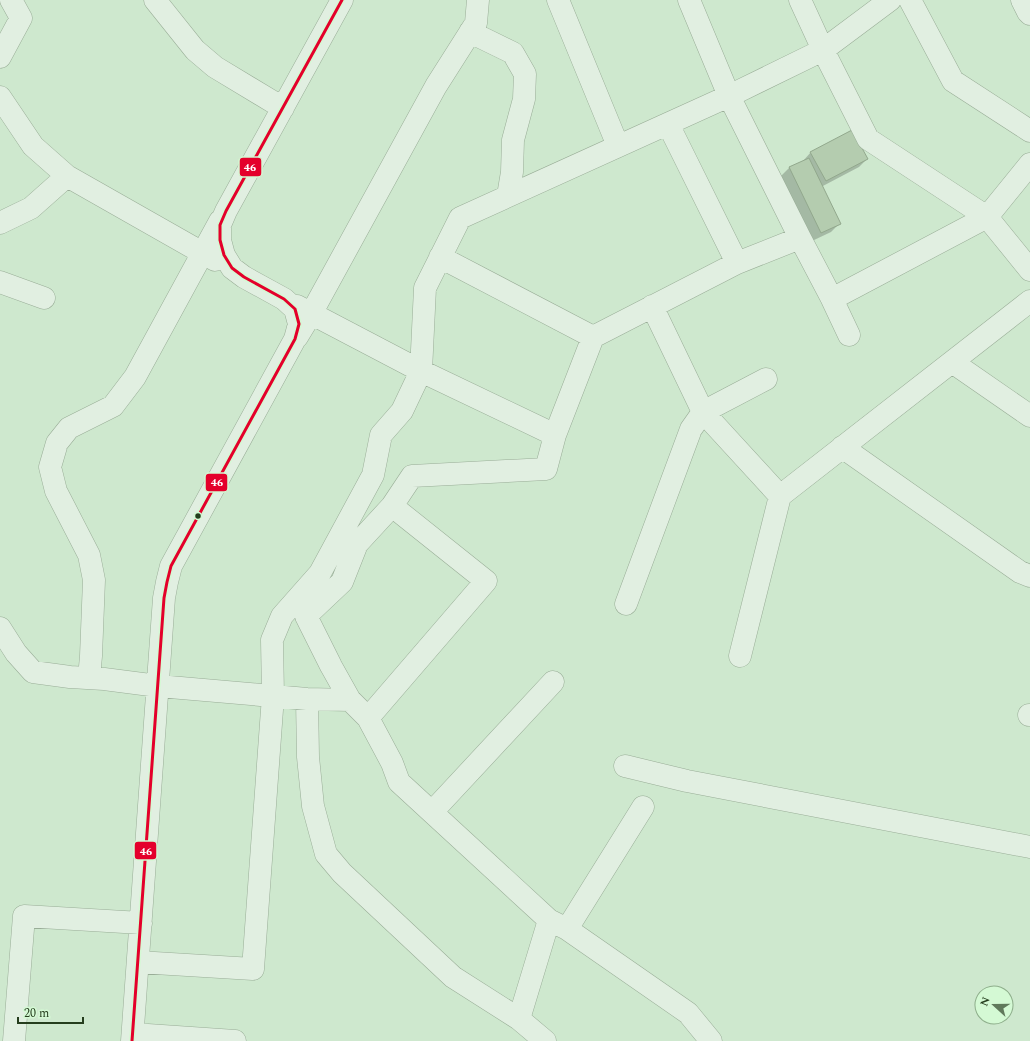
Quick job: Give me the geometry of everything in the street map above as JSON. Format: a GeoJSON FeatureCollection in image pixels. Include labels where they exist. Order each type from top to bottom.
{"type":"FeatureCollection","features":[{"type":"Feature","properties":{"kind":"street"},"geometry":{"type":"LineString","coordinates":[[0,58],[21,18],[11,0]]}},
{"type":"Feature","properties":{"kind":"street"},"geometry":{"type":"LineString","coordinates":[[155,0],[195,50],[215,67],[283,108]]}},
{"type":"Feature","properties":{"kind":"street"},"geometry":{"type":"LineString","coordinates":[[89,678],[94,580],[89,556],[56,492],[50,467],[57,443],[70,428],[113,406],[135,377],[342,0]]}},
{"type":"Feature","properties":{"kind":"street"},"geometry":{"type":"LineString","coordinates":[[235,1041],[133,1038],[164,598],[167,582],[172,566],[296,339],[436,86],[476,23],[478,0]]}},
{"type":"Feature","properties":{"kind":"street"},"geometry":{"type":"LineString","coordinates":[[558,0],[618,146]]}},
{"type":"Feature","properties":{"kind":"street"},"geometry":{"type":"LineString","coordinates":[[689,0],[729,96],[849,335]]}},
{"type":"Feature","properties":{"kind":"street"},"geometry":{"type":"LineString","coordinates":[[800,0],[823,50],[868,139],[987,217],[1030,270]]}},
{"type":"Feature","properties":{"kind":"street"},"geometry":{"type":"LineString","coordinates":[[138,962],[253,969],[273,696],[272,640],[282,616],[320,573],[373,475],[381,435],[402,411],[422,371],[425,288],[460,218],[729,96],[823,50],[890,0]]}},
{"type":"Feature","properties":{"kind":"street"},"geometry":{"type":"LineString","coordinates":[[910,0],[953,81],[1030,131]]}},
{"type":"Feature","properties":{"kind":"street"},"geometry":{"type":"LineString","coordinates":[[1022,0],[1030,14]]}},
{"type":"Feature","properties":{"kind":"street"},"geometry":{"type":"LineString","coordinates":[[470,32],[512,53],[525,74],[524,99],[513,140],[512,172],[508,196]]}},
{"type":"Feature","properties":{"kind":"street"},"geometry":{"type":"LineString","coordinates":[[0,97],[33,146],[67,176],[311,314],[422,371],[555,435]]}},
{"type":"Feature","properties":{"kind":"street"},"geometry":{"type":"LineString","coordinates":[[668,124],[737,263]]}},
{"type":"Feature","properties":{"kind":"street"},"geometry":{"type":"LineString","coordinates":[[832,299],[987,217],[1030,164]]}},
{"type":"Feature","properties":{"kind":"street"},"geometry":{"type":"LineString","coordinates":[[0,223],[31,208],[67,176]]}},
{"type":"Feature","properties":{"kind":"street"},"geometry":{"type":"LineString","coordinates":[[226,211],[220,225],[220,240],[224,255],[232,268],[244,277]]}},
{"type":"Feature","properties":{"kind":"street"},"geometry":{"type":"LineString","coordinates":[[711,1041],[688,1014],[558,925],[399,782],[392,763],[368,718],[350,700],[306,616],[342,582],[357,544],[392,506],[412,476],[546,469],[555,435],[593,337],[737,263],[800,238]]}},
{"type":"Feature","properties":{"kind":"street"},"geometry":{"type":"LineString","coordinates":[[440,257],[593,337]]}},
{"type":"Feature","properties":{"kind":"street"},"geometry":{"type":"LineString","coordinates":[[0,282],[44,298]]}},
{"type":"Feature","properties":{"kind":"street"},"geometry":{"type":"LineString","coordinates":[[284,299],[295,309],[299,324],[296,339]]}},
{"type":"Feature","properties":{"kind":"street"},"geometry":{"type":"LineString","coordinates":[[740,656],[780,496],[1030,301]]}},
{"type":"Feature","properties":{"kind":"street"},"geometry":{"type":"LineString","coordinates":[[652,306],[703,412],[780,496]]}},
{"type":"Feature","properties":{"kind":"street"},"geometry":{"type":"LineString","coordinates":[[952,362],[1030,416]]}},
{"type":"Feature","properties":{"kind":"street"},"geometry":{"type":"LineString","coordinates":[[626,604],[691,429],[703,412],[766,379]]}},
{"type":"Feature","properties":{"kind":"street"},"geometry":{"type":"LineString","coordinates":[[842,447],[1020,572],[1030,576]]}},
{"type":"Feature","properties":{"kind":"street"},"geometry":{"type":"LineString","coordinates":[[368,718],[486,581],[392,506]]}},
{"type":"Feature","properties":{"kind":"street"},"geometry":{"type":"LineString","coordinates":[[0,628],[16,653],[33,672],[158,686],[308,699],[350,700]]}},
{"type":"Feature","properties":{"kind":"street"},"geometry":{"type":"LineString","coordinates":[[432,812],[553,682]]}},
{"type":"Feature","properties":{"kind":"street"},"geometry":{"type":"LineString","coordinates":[[308,699],[308,757],[313,806],[326,854],[342,873],[453,977],[519,1020],[545,1041]]}},
{"type":"Feature","properties":{"kind":"street"},"geometry":{"type":"LineString","coordinates":[[625,766],[687,781],[1030,847]]}},
{"type":"Feature","properties":{"kind":"street"},"geometry":{"type":"LineString","coordinates":[[519,1020],[558,925],[643,807]]}},
{"type":"Feature","properties":{"kind":"street"},"geometry":{"type":"LineString","coordinates":[[14,1041],[24,916],[141,923]]}},
{"type":"Feature","properties":{"kind":"building"},"geometry":{"type":"Polygon","coordinates":[[[852,130],[868,159],[826,181],[810,152],[852,130]]]}},
{"type":"Feature","properties":{"kind":"building"},"geometry":{"type":"Polygon","coordinates":[[[809,158],[841,224],[821,233],[789,167],[809,158]]]}},
{"type":"Feature","properties":{"kind":"transit line","name":"46"},"geometry":{"type":"LineString","coordinates":[[132,1041],[164,598],[167,582],[171,566],[295,339],[299,324],[295,309],[284,299],[244,277],[232,268],[224,255],[220,240],[220,225],[226,211],[342,0]]}}]}
